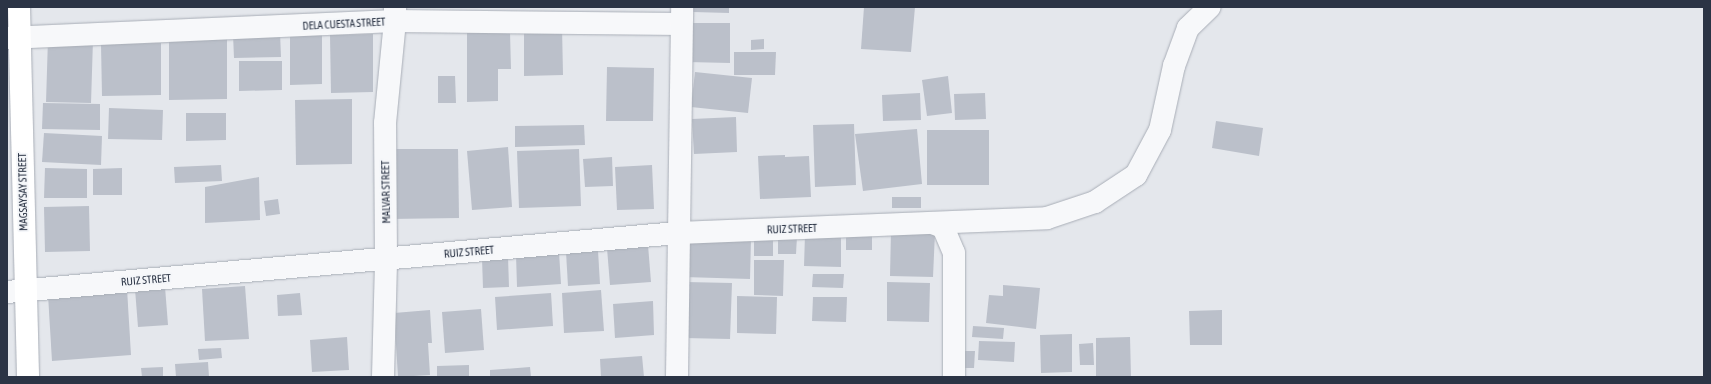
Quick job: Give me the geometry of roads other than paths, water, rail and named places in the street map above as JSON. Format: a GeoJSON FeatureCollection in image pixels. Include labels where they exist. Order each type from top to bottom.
{"type":"FeatureCollection","features":[{"type":"Feature","properties":{"kind":"main road","name":"MAGSAYSAY STREET"},"geometry":{"type":"LineString","coordinates":[[19,7],[13,38],[16,292],[28,377]]}},
{"type":"Feature","properties":{"kind":"street","name":"RUIZ STREET"},"geometry":{"type":"LineString","coordinates":[[16,292],[678,233],[1047,218],[1095,202],[1136,175],[1160,130],[1174,66],[1188,28],[1210,7]]}},
{"type":"Feature","properties":{"kind":"street","name":"DELA CUESTA STREET"},"geometry":{"type":"LineString","coordinates":[[13,38],[395,14],[681,16]]}},
{"type":"Feature","properties":{"kind":"street","name":"MALVAR STREET"},"geometry":{"type":"LineString","coordinates":[[383,377],[386,260],[385,123],[395,14]]}},
{"type":"Feature","properties":{"kind":"street"},"geometry":{"type":"LineString","coordinates":[[677,377],[681,16]]}},
{"type":"Feature","properties":{"kind":"street"},"geometry":{"type":"LineString","coordinates":[[932,223],[943,227],[954,252],[954,377]]}}]}
